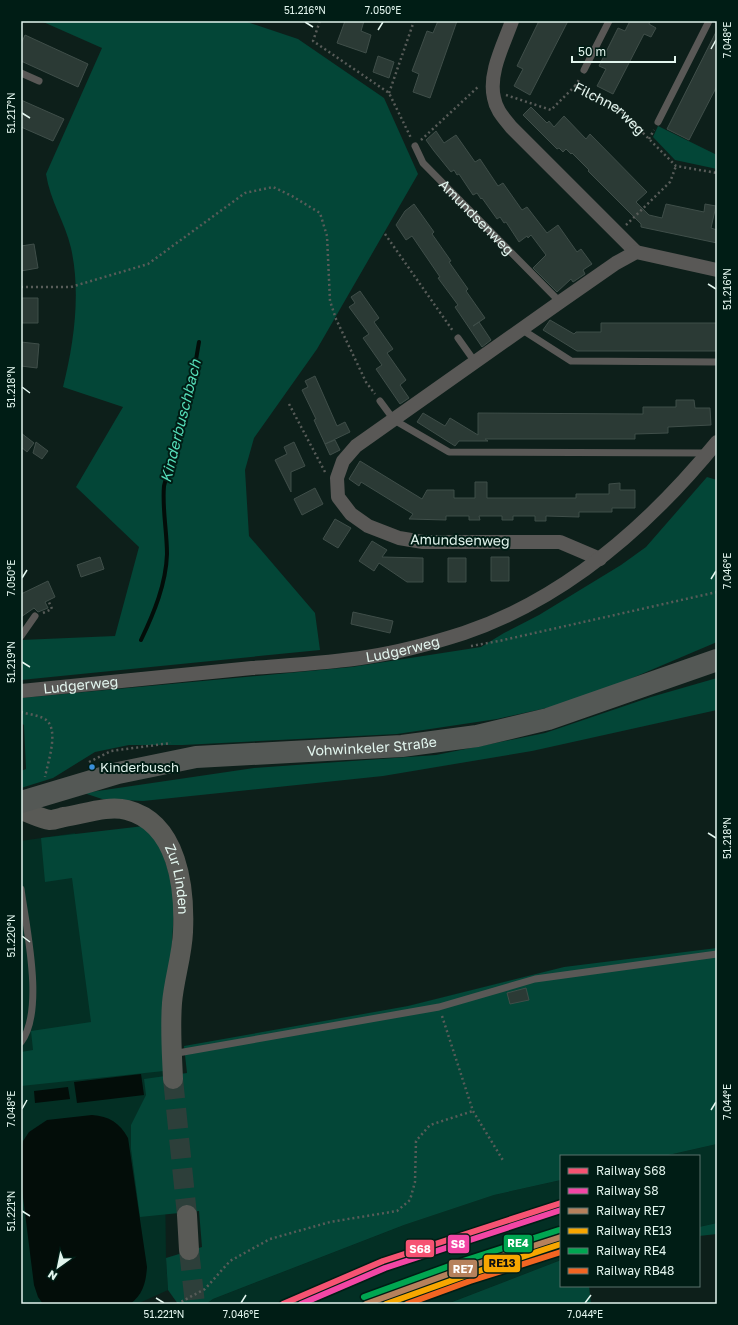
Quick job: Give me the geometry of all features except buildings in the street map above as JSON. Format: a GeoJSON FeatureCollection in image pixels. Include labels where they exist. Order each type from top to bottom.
{"type":"FeatureCollection","features":[{"type":"Feature","properties":{"kind":"main road","name":"Vohwinkeler Straße"},"geometry":{"type":"LineString","coordinates":[[21,802],[118,773],[196,757],[402,746],[477,736],[548,719],[717,660]]}},
{"type":"Feature","properties":{"kind":"street"},"geometry":{"type":"LineString","coordinates":[[512,21],[496,64],[493,90],[498,111],[511,127],[636,252],[717,270]]}},
{"type":"Feature","properties":{"kind":"street"},"geometry":{"type":"LineString","coordinates":[[338,497],[337,478],[343,461],[356,446],[616,263],[636,252]]}},
{"type":"Feature","properties":{"kind":"street","name":"Ludgerweg"},"geometry":{"type":"LineString","coordinates":[[21,691],[367,657],[431,643],[466,632],[496,620],[546,595],[600,559],[639,526],[677,490],[713,448]]}},
{"type":"Feature","properties":{"kind":"street","name":"Amundsenweg"},"geometry":{"type":"LineString","coordinates":[[338,497],[351,514],[368,526],[399,538],[423,542],[560,542],[600,559]]}},
{"type":"Feature","properties":{"kind":"street","name":"Zur Linden"},"geometry":{"type":"LineString","coordinates":[[21,810],[50,820],[111,809],[126,810],[142,815],[164,835],[174,856],[180,878],[183,904],[183,932],[172,1002],[173,1079]]}},
{"type":"Feature","properties":{"kind":"street"},"geometry":{"type":"LineString","coordinates":[[187,1215],[189,1250]]}},
{"type":"Feature","properties":{"kind":"lane","name":"Filchnerweg"},"geometry":{"type":"LineString","coordinates":[[584,70],[609,21]]}},
{"type":"Feature","properties":{"kind":"lane","name":"Filchnerweg"},"geometry":{"type":"LineString","coordinates":[[658,122],[709,21]]}},
{"type":"Feature","properties":{"kind":"lane"},"geometry":{"type":"LineString","coordinates":[[21,73],[39,81]]}},
{"type":"Feature","properties":{"kind":"lane","name":"Amundsenweg"},"geometry":{"type":"LineString","coordinates":[[415,146],[423,163],[560,302]]}},
{"type":"Feature","properties":{"kind":"lane"},"geometry":{"type":"LineString","coordinates":[[521,329],[571,362],[717,362]]}},
{"type":"Feature","properties":{"kind":"lane"},"geometry":{"type":"LineString","coordinates":[[458,338],[475,362]]}},
{"type":"Feature","properties":{"kind":"lane"},"geometry":{"type":"LineString","coordinates":[[380,401],[394,420],[449,452],[713,448]]}},
{"type":"Feature","properties":{"kind":"lane"},"geometry":{"type":"LineString","coordinates":[[21,636],[36,616]]}},
{"type":"Feature","properties":{"kind":"lane"},"geometry":{"type":"LineString","coordinates":[[21,889],[34,992],[32,1014],[26,1036],[21,1042]]}},
{"type":"Feature","properties":{"kind":"lane"},"geometry":{"type":"LineString","coordinates":[[172,1054],[439,1007],[536,978],[717,954]]}},
{"type":"Feature","properties":{"kind":"path"},"geometry":{"type":"LineString","coordinates":[[320,21],[313,41],[389,93],[415,146],[479,86]]}},
{"type":"Feature","properties":{"kind":"path"},"geometry":{"type":"LineString","coordinates":[[389,93],[414,21]]}},
{"type":"Feature","properties":{"kind":"path","name":"Filchnerweg"},"geometry":{"type":"LineString","coordinates":[[493,90],[551,110],[575,86],[618,108],[676,166]]}},
{"type":"Feature","properties":{"kind":"path"},"geometry":{"type":"LineString","coordinates":[[636,215],[670,182],[676,166],[717,173]]}},
{"type":"Feature","properties":{"kind":"path"},"geometry":{"type":"LineString","coordinates":[[21,287],[71,287],[148,264],[244,193],[273,187],[292,196],[320,214],[327,236],[330,301],[336,319],[366,382],[380,401]]}},
{"type":"Feature","properties":{"kind":"path"},"geometry":{"type":"LineString","coordinates":[[385,234],[458,338]]}},
{"type":"Feature","properties":{"kind":"path"},"geometry":{"type":"LineString","coordinates":[[289,404],[338,497]]}},
{"type":"Feature","properties":{"kind":"path"},"geometry":{"type":"LineString","coordinates":[[469,646],[499,642],[717,592]]}},
{"type":"Feature","properties":{"kind":"path"},"geometry":{"type":"LineString","coordinates":[[36,616],[52,609],[48,600]]}},
{"type":"Feature","properties":{"kind":"path"},"geometry":{"type":"LineString","coordinates":[[21,712],[44,718],[51,725],[53,734],[44,783]]}},
{"type":"Feature","properties":{"kind":"path"},"geometry":{"type":"LineString","coordinates":[[84,765],[111,751],[177,742]]}},
{"type":"Feature","properties":{"kind":"path"},"geometry":{"type":"LineString","coordinates":[[439,1007],[473,1111],[504,1162]]}},
{"type":"Feature","properties":{"kind":"path"},"geometry":{"type":"LineString","coordinates":[[177,1304],[205,1289],[230,1261],[270,1239],[330,1222],[396,1211],[410,1200],[415,1182],[416,1141],[430,1125],[473,1111]]}},
{"type":"Feature","properties":{"kind":"shaded area"},"geometry":{"type":"Polygon","coordinates":[[[41,21],[244,21],[298,39],[384,98],[418,174],[317,349],[254,438],[245,470],[249,536],[315,613],[320,650],[21,680],[21,640],[115,636],[139,547],[76,487],[123,407],[63,387],[73,336],[76,283],[71,248],[51,193],[46,174],[102,48],[41,21]]]}},
{"type":"Feature","properties":{"kind":"shaded area"},"geometry":{"type":"Polygon","coordinates":[[[658,126],[717,155],[717,169],[675,160],[653,137],[658,126]]]}},
{"type":"Feature","properties":{"kind":"shaded area"},"geometry":{"type":"Polygon","coordinates":[[[707,477],[717,480],[717,642],[611,687],[551,707],[497,719],[397,734],[183,745],[129,745],[95,752],[53,778],[21,788],[21,771],[26,769],[24,725],[21,723],[21,698],[352,667],[481,647],[539,615],[621,565],[646,547],[707,477]]]}},
{"type":"Feature","properties":{"kind":"shaded area"},"geometry":{"type":"Polygon","coordinates":[[[717,678],[717,710],[532,751],[383,776],[143,801],[102,799],[84,793],[254,768],[436,755],[545,733],[651,697],[717,678]]]}},
{"type":"Feature","properties":{"kind":"shaded area"},"geometry":{"type":"Polygon","coordinates":[[[144,826],[159,841],[175,894],[164,1071],[21,1086],[21,1052],[33,1050],[31,1031],[91,1022],[72,878],[45,882],[41,838],[144,826]]]}},
{"type":"Feature","properties":{"kind":"shaded area"},"geometry":{"type":"Polygon","coordinates":[[[75,833],[163,1013],[166,1258],[168,1290],[137,1304],[21,1304],[21,841],[75,833]]]}},
{"type":"Feature","properties":{"kind":"shaded area"},"geometry":{"type":"Polygon","coordinates":[[[717,948],[717,1144],[668,1155],[560,1155],[560,1180],[494,1195],[404,1225],[213,1299],[206,1304],[178,1304],[168,1290],[166,1258],[202,1247],[199,1211],[140,1217],[131,1149],[131,1125],[146,1095],[144,1079],[187,1073],[184,1046],[408,1006],[564,967],[717,948]]]}},
{"type":"Feature","properties":{"kind":"shaded area"},"geometry":{"type":"Polygon","coordinates":[[[141,1074],[144,1095],[77,1103],[74,1082],[141,1074]]]}},
{"type":"Feature","properties":{"kind":"shaded area"},"geometry":{"type":"Polygon","coordinates":[[[68,1087],[70,1099],[35,1103],[34,1091],[68,1087]]]}},
{"type":"Feature","properties":{"kind":"shaded area"},"geometry":{"type":"Polygon","coordinates":[[[92,1115],[104,1117],[118,1124],[128,1138],[147,1267],[145,1283],[138,1297],[130,1304],[43,1304],[38,1297],[34,1285],[21,1181],[21,1148],[23,1141],[29,1132],[47,1120],[92,1115]]]}},
{"type":"Feature","properties":{"kind":"shaded area"},"geometry":{"type":"Polygon","coordinates":[[[717,1144],[717,1223],[700,1227],[700,1155],[668,1155],[717,1144]]]}},
{"type":"Feature","properties":{"kind":"shaded area"},"geometry":{"type":"Polygon","coordinates":[[[560,1180],[560,1260],[447,1304],[206,1304],[213,1299],[404,1225],[494,1195],[560,1180]]]}},
{"type":"Feature","properties":{"kind":"shaded area"},"geometry":{"type":"Polygon","coordinates":[[[717,1223],[717,1234],[700,1236],[700,1227],[717,1223]]]}},
{"type":"Feature","properties":{"kind":"shaded area"},"geometry":{"type":"Polygon","coordinates":[[[560,1260],[560,1287],[589,1287],[591,1304],[447,1304],[560,1260]]]}},
{"type":"Feature","properties":{"kind":"waterway","name":"Kinderbuschbach"},"geometry":{"type":"LineString","coordinates":[[141,640],[155,609],[162,587],[167,554],[164,486],[193,377],[199,342]]}},
{"type":"Feature","properties":{"kind":"tunnel"},"geometry":{"type":"LineString","coordinates":[[173,1079],[187,1215]]}},
{"type":"Feature","properties":{"kind":"tunnel"},"geometry":{"type":"LineString","coordinates":[[189,1250],[195,1304]]}},
{"type":"Feature","properties":{"kind":"rail line","name":"S68"},"geometry":{"type":"LineString","coordinates":[[283,1304],[383,1261],[560,1203]]}},
{"type":"Feature","properties":{"kind":"rail line","name":"S8"},"geometry":{"type":"LineString","coordinates":[[301,1304],[385,1268],[560,1210]]}},
{"type":"Feature","properties":{"kind":"rail line","name":"RE4"},"geometry":{"type":"LineString","coordinates":[[364,1297],[463,1261],[559,1230]]}},
{"type":"Feature","properties":{"kind":"rail line","name":"RE7"},"geometry":{"type":"LineString","coordinates":[[366,1304],[465,1268],[560,1237]]}},
{"type":"Feature","properties":{"kind":"rail line","name":"RE13"},"geometry":{"type":"LineString","coordinates":[[386,1304],[560,1244]]}},
{"type":"Feature","properties":{"kind":"rail line","name":"RB48"},"geometry":{"type":"LineString","coordinates":[[407,1304],[470,1281],[560,1252]]}},
{"type":"Feature","properties":{"kind":"place","name":"Kinderbusch"},"geometry":{"type":"Point","coordinates":[92,767]}}]}
